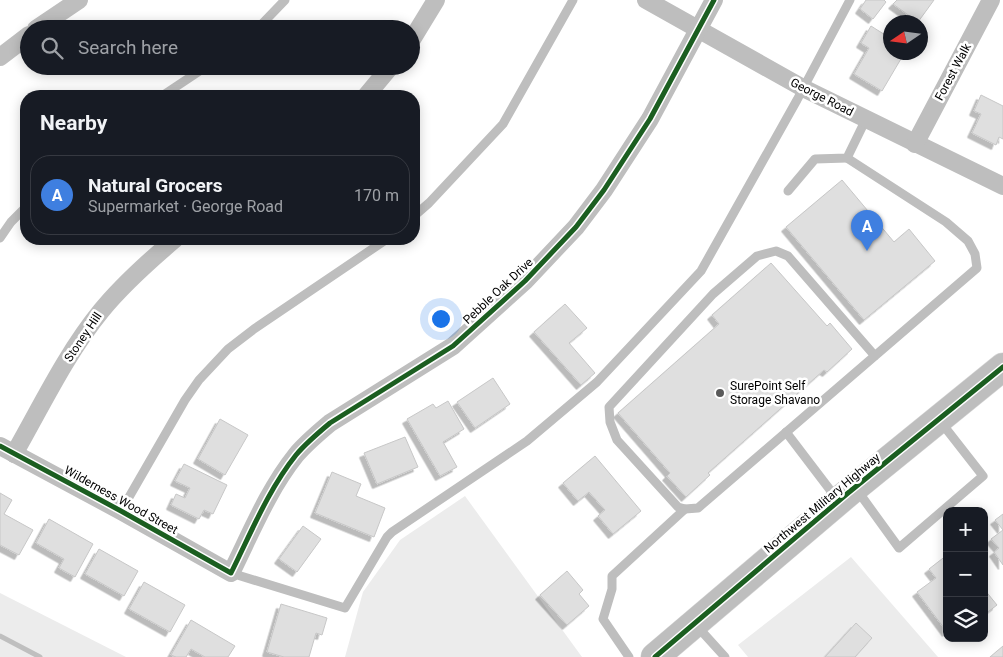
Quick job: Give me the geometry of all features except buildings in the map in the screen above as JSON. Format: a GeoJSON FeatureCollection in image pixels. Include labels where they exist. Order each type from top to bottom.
{"type":"FeatureCollection","features":[{"type":"Feature","properties":{"kind":"main road","name":"Northwest Military Highway"},"geometry":{"type":"LineString","coordinates":[[655,657],[847,494],[1003,366]]}},
{"type":"Feature","properties":{"kind":"street"},"geometry":{"type":"LineString","coordinates":[[49,20],[79,0]]}},
{"type":"Feature","properties":{"kind":"street"},"geometry":{"type":"LineString","coordinates":[[420,26],[436,0]]}},
{"type":"Feature","properties":{"kind":"street","name":"George Road"},"geometry":{"type":"LineString","coordinates":[[646,0],[803,88],[1003,186]]}},
{"type":"Feature","properties":{"kind":"street","name":"Pebble Oak Drive"},"geometry":{"type":"LineString","coordinates":[[231,573],[269,495],[287,468],[308,443],[330,423],[453,346],[526,281],[576,226],[604,190],[650,119],[714,0]]}},
{"type":"Feature","properties":{"kind":"street","name":"Forest Walk"},"geometry":{"type":"LineString","coordinates":[[914,144],[990,0]]}},
{"type":"Feature","properties":{"kind":"street"},"geometry":{"type":"LineString","coordinates":[[0,57],[20,42]]}},
{"type":"Feature","properties":{"kind":"street"},"geometry":{"type":"LineString","coordinates":[[371,90],[384,75]]}},
{"type":"Feature","properties":{"kind":"street","name":"Stoney Hill"},"geometry":{"type":"LineString","coordinates":[[7,450],[74,347],[96,317],[132,277],[168,245]]}},
{"type":"Feature","properties":{"kind":"street","name":"Wilderness Wood Street"},"geometry":{"type":"LineString","coordinates":[[7,450],[231,573]]}},
{"type":"Feature","properties":{"kind":"lane"},"geometry":{"type":"LineString","coordinates":[[266,20],[285,0]]}},
{"type":"Feature","properties":{"kind":"lane"},"geometry":{"type":"LineString","coordinates":[[420,211],[503,124],[573,0]]}},
{"type":"Feature","properties":{"kind":"lane"},"geometry":{"type":"LineString","coordinates":[[231,573],[346,608],[392,532],[527,441],[598,382],[701,271],[850,0]]}},
{"type":"Feature","properties":{"kind":"lane"},"geometry":{"type":"LineString","coordinates":[[171,90],[194,75]]}},
{"type":"Feature","properties":{"kind":"lane"},"geometry":{"type":"LineString","coordinates":[[847,158],[866,119]]}},
{"type":"Feature","properties":{"kind":"lane"},"geometry":{"type":"LineString","coordinates":[[788,191],[815,159],[847,158],[946,222],[968,241],[975,254],[977,268],[875,356],[786,432],[698,508],[686,510],[678,507],[617,440],[610,422],[609,407],[713,294],[757,256],[776,251],[788,256],[875,356]]}},
{"type":"Feature","properties":{"kind":"lane"},"geometry":{"type":"LineString","coordinates":[[0,238],[20,213]]}},
{"type":"Feature","properties":{"kind":"lane"},"geometry":{"type":"LineString","coordinates":[[121,511],[185,400],[199,380],[228,349],[254,329],[378,245]]}},
{"type":"Feature","properties":{"kind":"lane"},"geometry":{"type":"LineString","coordinates":[[786,432],[899,548],[983,476],[938,420]]}},
{"type":"Feature","properties":{"kind":"lane"},"geometry":{"type":"LineString","coordinates":[[629,657],[603,619],[612,589],[612,576],[686,510]]}},
{"type":"Feature","properties":{"kind":"lane"},"geometry":{"type":"LineString","coordinates":[[695,623],[725,657]]}},
{"type":"Feature","properties":{"kind":"shaded area"},"geometry":{"type":"Polygon","coordinates":[[[465,496],[582,657],[345,657],[363,592],[400,540],[465,496]]]}},
{"type":"Feature","properties":{"kind":"shaded area"},"geometry":{"type":"Polygon","coordinates":[[[851,557],[938,657],[748,657],[738,645],[851,557]]]}},
{"type":"Feature","properties":{"kind":"shaded area"},"geometry":{"type":"Polygon","coordinates":[[[0,593],[126,657],[0,657],[0,593]]]}},
{"type":"Feature","properties":{"kind":"waterway"},"geometry":{"type":"LineString","coordinates":[[0,636],[40,657]]}},
{"type":"Feature","properties":{"kind":"cycle path"},"geometry":{"type":"LineString","coordinates":[[0,446],[231,573],[268,497],[286,468],[304,446],[330,423],[453,346],[525,281],[576,227],[604,190],[650,119],[714,0]]}},
{"type":"Feature","properties":{"kind":"cycle path"},"geometry":{"type":"LineString","coordinates":[[655,657],[848,493],[1003,367]]}},
{"type":"Feature","properties":{"kind":"place","name":"Natural Grocers"},"geometry":{"type":"Point","coordinates":[867,251]}},
{"type":"Feature","properties":{"kind":"place","name":"SurePoint Self Storage Shavano"},"geometry":{"type":"Point","coordinates":[720,393]}}]}
